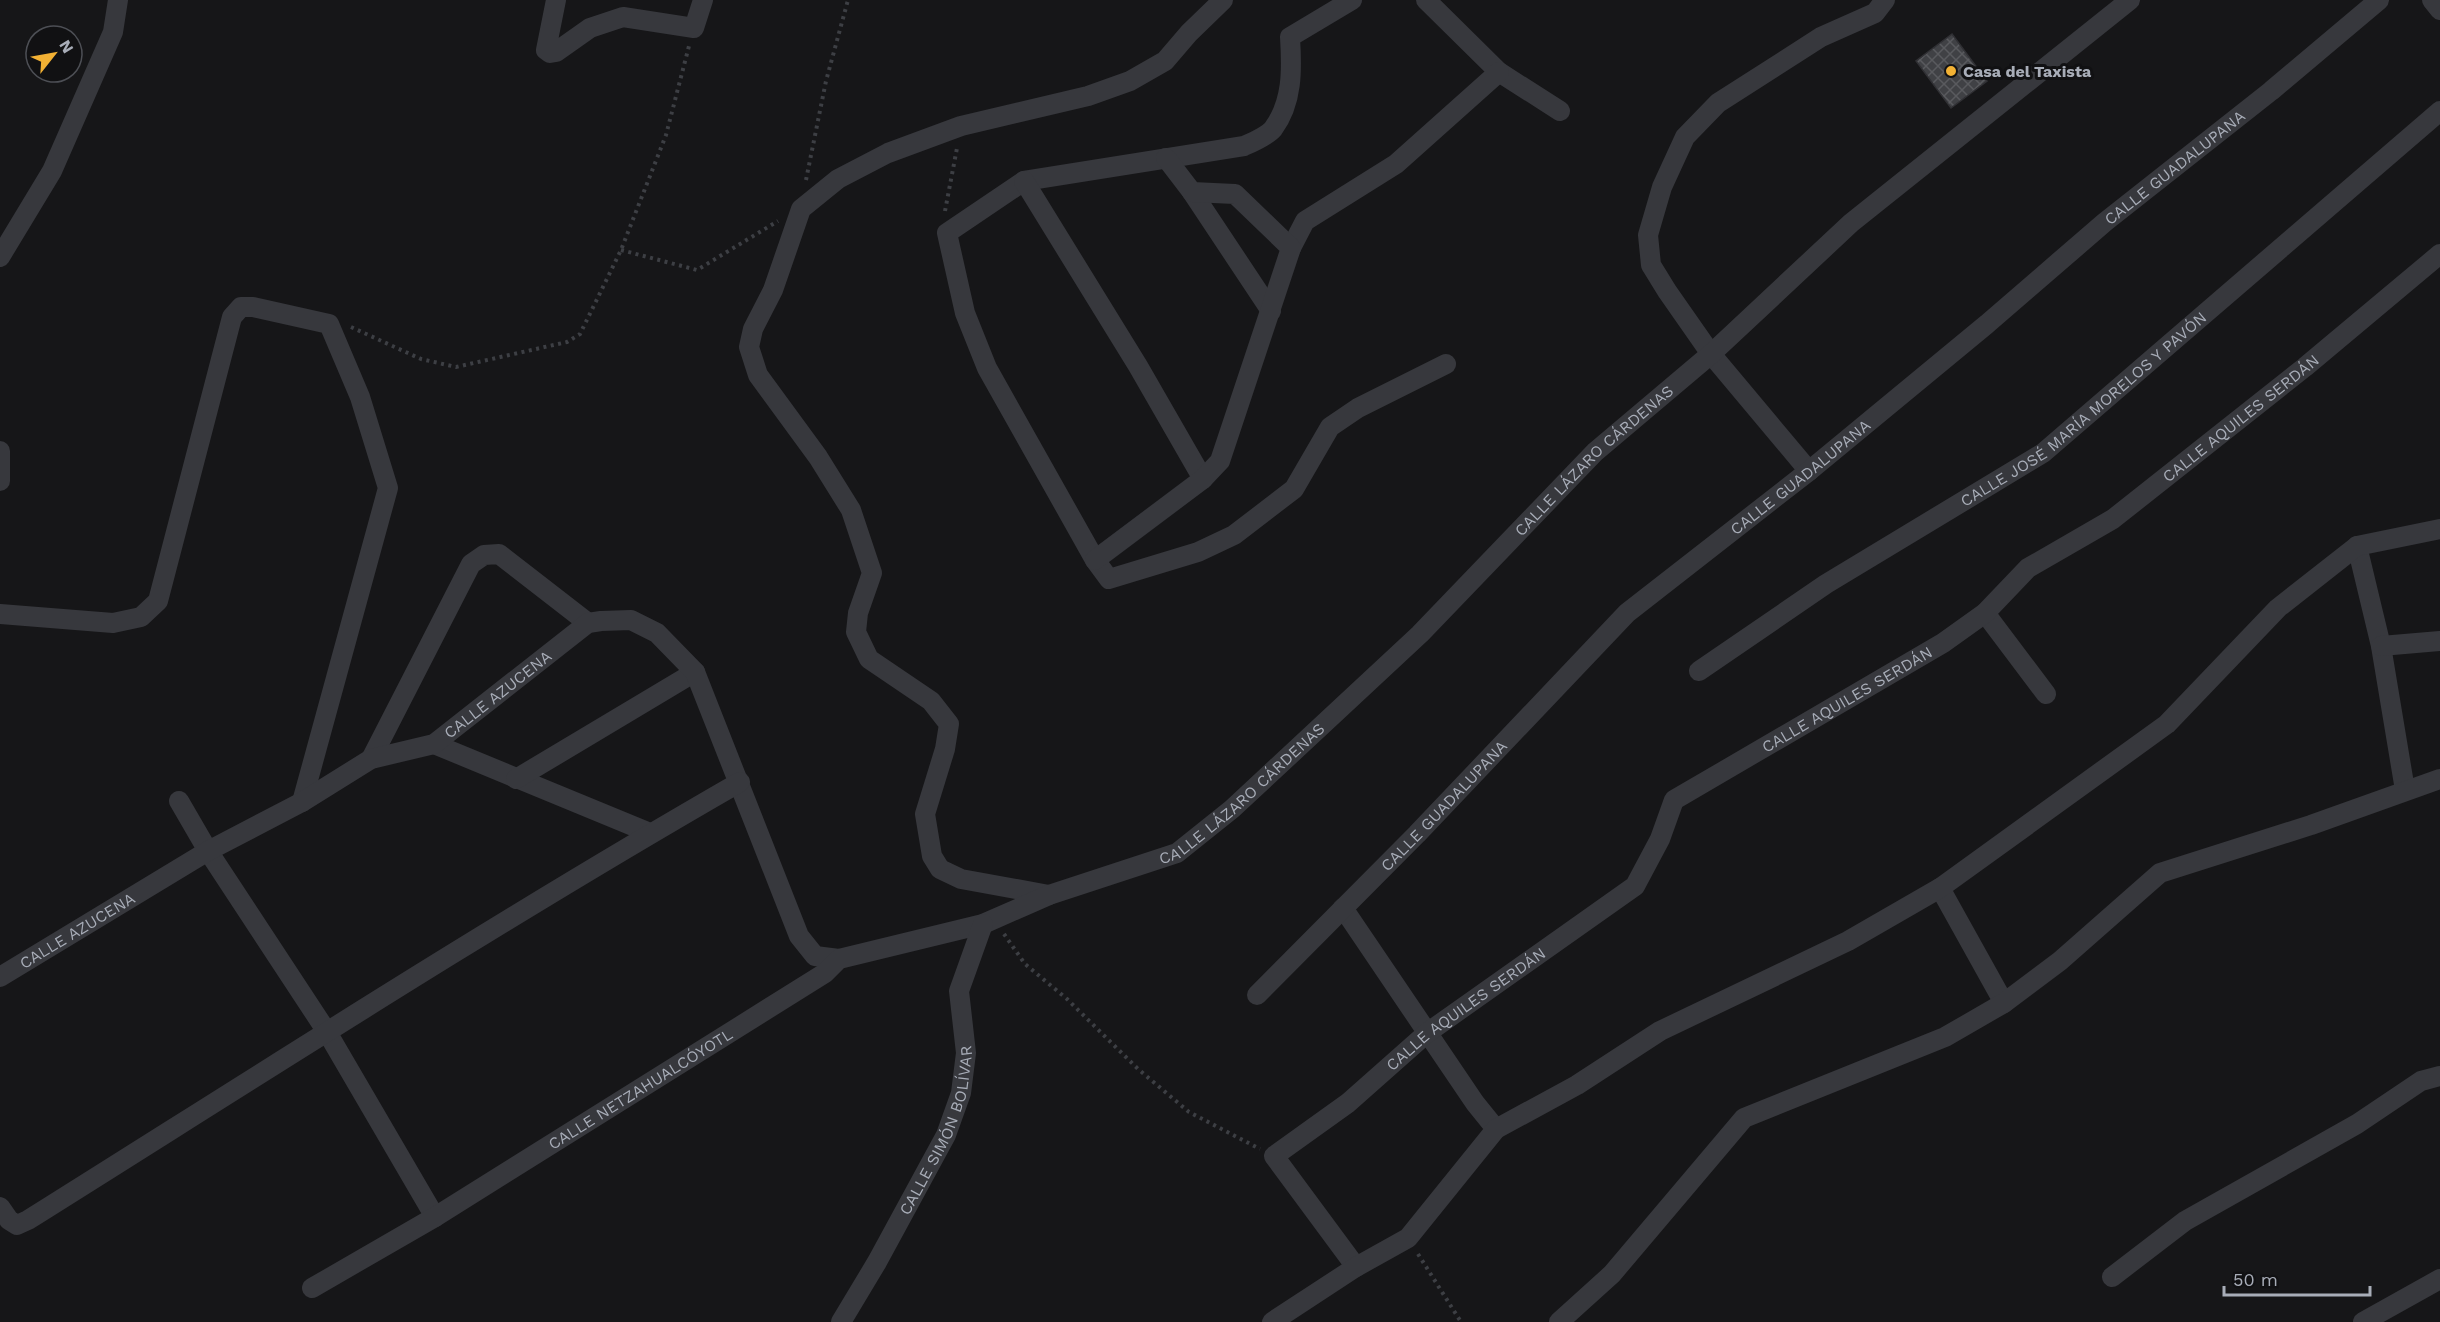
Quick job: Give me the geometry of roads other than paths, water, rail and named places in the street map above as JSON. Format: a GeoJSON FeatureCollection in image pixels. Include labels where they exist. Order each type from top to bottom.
{"type":"FeatureCollection","features":[{"type":"Feature","properties":{"kind":"street"},"geometry":{"type":"LineString","coordinates":[[0,257],[52,171],[113,32],[118,0]]}},
{"type":"Feature","properties":{"kind":"street"},"geometry":{"type":"LineString","coordinates":[[556,0],[546,50],[550,53],[556,52],[590,28],[622,17],[694,28],[703,0]]}},
{"type":"Feature","properties":{"kind":"street"},"geometry":{"type":"LineString","coordinates":[[1049,895],[961,879],[940,869],[932,856],[925,814],[945,748],[949,724],[931,701],[869,660],[856,632],[858,613],[872,573],[851,510],[818,457],[758,375],[749,347],[753,330],[773,290],[801,209],[838,179],[888,153],[961,126],[1088,96],[1130,81],[1165,61],[1222,0]]}},
{"type":"Feature","properties":{"kind":"street"},"geometry":{"type":"LineString","coordinates":[[1352,0],[1290,37],[1292,68],[1290,92],[1272,130],[1244,147],[1024,181],[947,233],[965,313],[987,368],[1095,560],[1109,579],[1198,552],[1234,535],[1294,489],[1330,427],[1358,408],[1446,364]]}},
{"type":"Feature","properties":{"kind":"street"},"geometry":{"type":"LineString","coordinates":[[1426,0],[1499,72],[1560,111]]}},
{"type":"Feature","properties":{"kind":"street"},"geometry":{"type":"LineString","coordinates":[[1809,471],[1711,354],[1651,265],[1648,235],[1662,187],[1685,137],[1718,103],[1821,37],[1875,13],[1885,0]]}},
{"type":"Feature","properties":{"kind":"street","name":"CALLE LÁZARO CÁRDENAS"},"geometry":{"type":"LineString","coordinates":[[988,921],[1049,895],[1177,853],[1233,810],[1420,634],[1595,452],[1711,354],[1851,223],[2130,0]]}},
{"type":"Feature","properties":{"kind":"street","name":"CALLE GUADALUPANA"},"geometry":{"type":"LineString","coordinates":[[1257,995],[1627,613],[1809,471],[1987,324],[2105,222],[2271,91],[2379,0]]}},
{"type":"Feature","properties":{"kind":"street"},"geometry":{"type":"LineString","coordinates":[[2432,0],[2440,10]]}},
{"type":"Feature","properties":{"kind":"street"},"geometry":{"type":"LineString","coordinates":[[1095,560],[1203,479],[1220,461],[1253,356],[1272,310],[1291,248],[1305,221],[1396,164],[1499,72]]}},
{"type":"Feature","properties":{"kind":"street","name":"CALLE JOSÉ MARÍA MORELOS Y PAVÓN"},"geometry":{"type":"LineString","coordinates":[[1699,671],[1826,584],[2043,453],[2440,111]]}},
{"type":"Feature","properties":{"kind":"street"},"geometry":{"type":"LineString","coordinates":[[1166,159],[1192,192],[1272,310]]}},
{"type":"Feature","properties":{"kind":"street"},"geometry":{"type":"LineString","coordinates":[[1024,181],[1138,366],[1203,479]]}},
{"type":"Feature","properties":{"kind":"street"},"geometry":{"type":"LineString","coordinates":[[1192,192],[1235,194],[1291,248]]}},
{"type":"Feature","properties":{"kind":"street","name":"CALLE AQUILES SERDÁN"},"geometry":{"type":"LineString","coordinates":[[1356,1268],[1274,1156],[1348,1103],[1427,1033],[1635,886],[1660,839],[1674,800],[1943,643],[1985,613],[2028,568],[2113,519],[2305,367],[2440,254]]}},
{"type":"Feature","properties":{"kind":"street"},"geometry":{"type":"LineString","coordinates":[[0,614],[113,623],[141,617],[158,601],[232,317],[240,307],[253,307],[329,324],[360,396],[388,488],[302,802]]}},
{"type":"Feature","properties":{"kind":"street"},"geometry":{"type":"LineString","coordinates":[[0,451],[0,481]]}},
{"type":"Feature","properties":{"kind":"street"},"geometry":{"type":"LineString","coordinates":[[1272,1322],[1356,1268],[1408,1238],[1496,1129],[1576,1085],[1660,1031],[1848,941],[1940,888],[2106,771],[2167,724],[2278,608],[2357,546],[2440,529]]}},
{"type":"Feature","properties":{"kind":"street"},"geometry":{"type":"LineString","coordinates":[[2357,546],[2381,646],[2405,790]]}},
{"type":"Feature","properties":{"kind":"street"},"geometry":{"type":"LineString","coordinates":[[371,759],[471,564],[484,555],[499,554],[588,623],[631,620],[657,633],[695,672],[799,936],[815,956],[839,959]]}},
{"type":"Feature","properties":{"kind":"street"},"geometry":{"type":"LineString","coordinates":[[1985,613],[2046,694]]}},
{"type":"Feature","properties":{"kind":"street","name":"CALLE AZUCENA"},"geometry":{"type":"LineString","coordinates":[[0,977],[208,851],[302,802],[371,759],[434,744],[588,623]]}},
{"type":"Feature","properties":{"kind":"street"},"geometry":{"type":"LineString","coordinates":[[2381,646],[2440,641]]}},
{"type":"Feature","properties":{"kind":"street"},"geometry":{"type":"LineString","coordinates":[[516,779],[695,672]]}},
{"type":"Feature","properties":{"kind":"street"},"geometry":{"type":"LineString","coordinates":[[434,744],[651,833]]}},
{"type":"Feature","properties":{"kind":"street"},"geometry":{"type":"LineString","coordinates":[[1559,1322],[1612,1274],[1744,1118],[1946,1036],[2004,1003],[2060,961],[2160,873],[2311,825],[2440,779]]}},
{"type":"Feature","properties":{"kind":"street"},"geometry":{"type":"LineString","coordinates":[[0,1207],[9,1220],[17,1224],[28,1220],[327,1032],[651,833],[740,782]]}},
{"type":"Feature","properties":{"kind":"street"},"geometry":{"type":"LineString","coordinates":[[179,801],[208,851],[327,1032],[435,1216]]}},
{"type":"Feature","properties":{"kind":"street"},"geometry":{"type":"LineString","coordinates":[[1940,888],[2004,1003]]}},
{"type":"Feature","properties":{"kind":"street"},"geometry":{"type":"LineString","coordinates":[[1343,908],[1427,1033],[1496,1129]]}},
{"type":"Feature","properties":{"kind":"street","name":"CALLE NETZAHUALCÓYOTL"},"geometry":{"type":"LineString","coordinates":[[312,1288],[435,1216],[825,973],[839,959],[988,921]]}},
{"type":"Feature","properties":{"kind":"street","name":"CALLE SIMÓN BOLÍVAR"},"geometry":{"type":"LineString","coordinates":[[841,1322],[877,1262],[946,1135],[961,1094],[966,1053],[959,992],[988,921]]}},
{"type":"Feature","properties":{"kind":"street"},"geometry":{"type":"LineString","coordinates":[[2112,1277],[2185,1221],[2357,1124],[2421,1081],[2440,1076]]}},
{"type":"Feature","properties":{"kind":"street"},"geometry":{"type":"LineString","coordinates":[[2363,1322],[2440,1279]]}},
{"type":"Feature","properties":{"kind":"place","name":"Casa del Taxista"},"geometry":{"type":"Point","coordinates":[1951,71]}}]}
